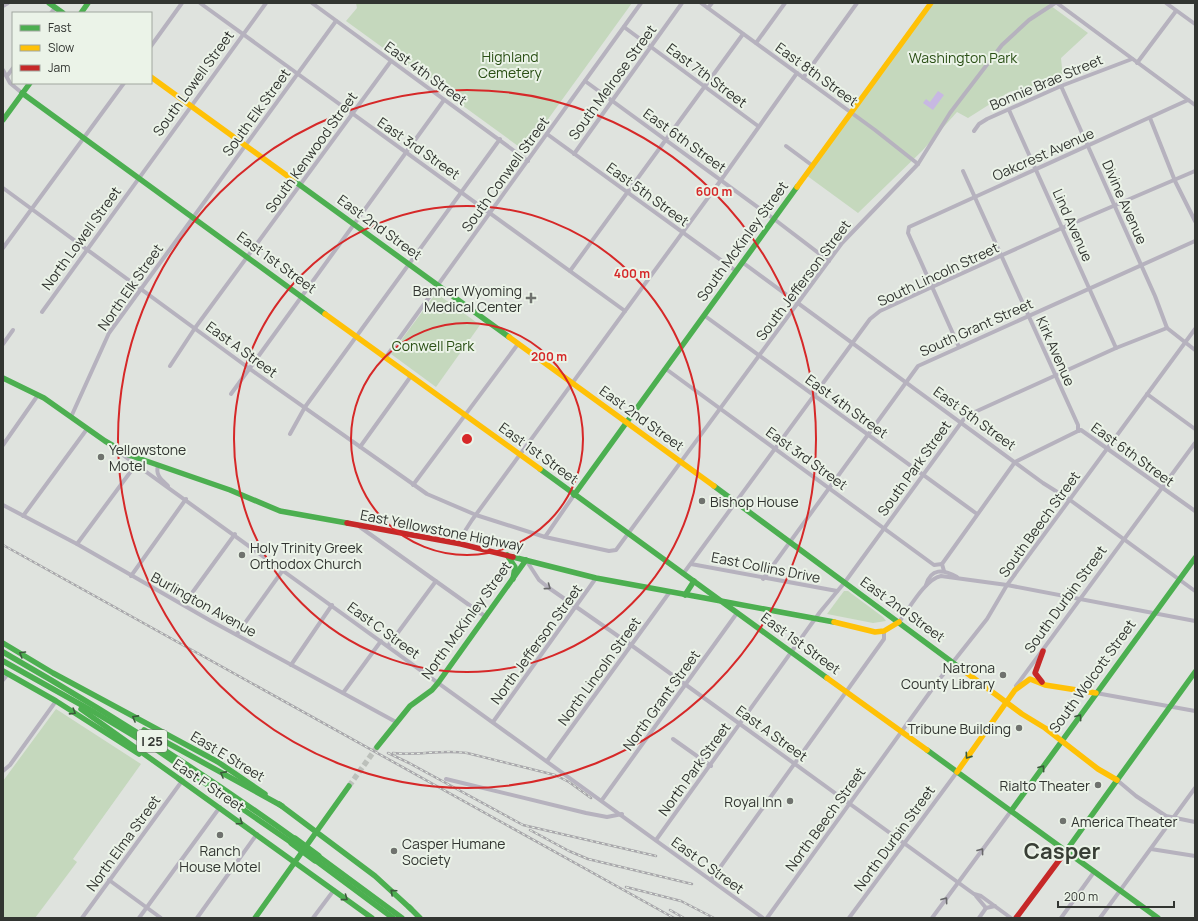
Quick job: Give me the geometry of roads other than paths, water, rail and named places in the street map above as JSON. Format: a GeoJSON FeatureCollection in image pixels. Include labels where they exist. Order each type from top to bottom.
{"type":"FeatureCollection","features":[{"type":"Feature","properties":{"kind":"main road"},"geometry":{"type":"LineString","coordinates":[[49,3],[53,10]]}},
{"type":"Feature","properties":{"kind":"main road"},"geometry":{"type":"LineString","coordinates":[[82,12],[88,3]]}},
{"type":"Feature","properties":{"kind":"main road","name":"South McKinley Street"},"geometry":{"type":"LineString","coordinates":[[574,495],[931,3]]}},
{"type":"Feature","properties":{"kind":"main road","name":"East 2nd Street"},"geometry":{"type":"LineString","coordinates":[[152,78],[627,422],[1061,742],[1089,760],[1098,769],[1117,780]]}},
{"type":"Feature","properties":{"kind":"main road"},"geometry":{"type":"LineString","coordinates":[[3,120],[29,84]]}},
{"type":"Feature","properties":{"kind":"main road","name":"East 1st Street"},"geometry":{"type":"LineString","coordinates":[[22,93],[1158,918]]}},
{"type":"Feature","properties":{"kind":"main road","name":"East Yellowstone Highway"},"geometry":{"type":"LineString","coordinates":[[3,378],[38,395],[138,462],[158,466],[230,490],[280,511],[461,544],[596,578],[669,593],[816,618],[875,632],[884,631]]}},
{"type":"Feature","properties":{"kind":"main road"},"geometry":{"type":"LineString","coordinates":[[507,555],[514,567],[513,579]]}},
{"type":"Feature","properties":{"kind":"main road","name":"South Wolcott Street"},"geometry":{"type":"LineString","coordinates":[[1011,811],[1195,558]]}},
{"type":"Feature","properties":{"kind":"main road","name":"North McKinley Street"},"geometry":{"type":"LineString","coordinates":[[377,747],[410,706],[432,690],[438,683],[526,560]]}},
{"type":"Feature","properties":{"kind":"main road"},"geometry":{"type":"LineString","coordinates":[[685,595],[694,581]]}},
{"type":"Feature","properties":{"kind":"main road"},"geometry":{"type":"LineString","coordinates":[[884,631],[899,622]]}},
{"type":"Feature","properties":{"kind":"main road","name":"East E Street"},"geometry":{"type":"LineString","coordinates":[[3,643],[53,673],[218,762],[282,806],[375,876],[421,918]]}},
{"type":"Feature","properties":{"kind":"main road"},"geometry":{"type":"LineString","coordinates":[[1043,651],[1035,673],[1045,685]]}},
{"type":"Feature","properties":{"kind":"main road","name":"I 25"},"geometry":{"type":"LineString","coordinates":[[3,652],[109,714],[200,771],[393,918]]}},
{"type":"Feature","properties":{"kind":"main road","name":"I 25"},"geometry":{"type":"LineString","coordinates":[[3,661],[107,719],[197,776],[293,841]]}},
{"type":"Feature","properties":{"kind":"main road"},"geometry":{"type":"LineString","coordinates":[[1016,918],[1195,672]]}},
{"type":"Feature","properties":{"kind":"main road","name":"East F Street"},"geometry":{"type":"LineString","coordinates":[[4,675],[56,701],[182,781],[258,834],[371,918]]}},
{"type":"Feature","properties":{"kind":"main road"},"geometry":{"type":"LineString","coordinates":[[1015,690],[1028,679],[1045,685],[1096,693]]}},
{"type":"Feature","properties":{"kind":"main road"},"geometry":{"type":"LineString","coordinates":[[47,685],[182,781]]}},
{"type":"Feature","properties":{"kind":"main road","name":"South Durbin Street"},"geometry":{"type":"LineString","coordinates":[[956,772],[1015,690]]}},
{"type":"Feature","properties":{"kind":"main road"},"geometry":{"type":"LineString","coordinates":[[109,714],[125,720],[282,806]]}},
{"type":"Feature","properties":{"kind":"main road"},"geometry":{"type":"LineString","coordinates":[[255,918],[349,786]]}},
{"type":"Feature","properties":{"kind":"main road","name":"I 25"},"geometry":{"type":"LineString","coordinates":[[316,858],[402,918]]}},
{"type":"Feature","properties":{"kind":"street"},"geometry":{"type":"LineString","coordinates":[[3,6],[8,3]]}},
{"type":"Feature","properties":{"kind":"street"},"geometry":{"type":"LineString","coordinates":[[152,45],[182,3]]}},
{"type":"Feature","properties":{"kind":"street","name":"East 3rd Street"},"geometry":{"type":"LineString","coordinates":[[200,3],[625,311]]}},
{"type":"Feature","properties":{"kind":"street","name":"South Lowell Street"},"geometry":{"type":"LineString","coordinates":[[139,177],[266,3]]}},
{"type":"Feature","properties":{"kind":"street","name":"East 4th Street"},"geometry":{"type":"LineString","coordinates":[[312,3],[444,100],[500,139],[528,161]]}},
{"type":"Feature","properties":{"kind":"street","name":"South Conwell Street"},"geometry":{"type":"LineString","coordinates":[[386,357],[641,3]]}},
{"type":"Feature","properties":{"kind":"street","name":"South Melrose Street"},"geometry":{"type":"LineString","coordinates":[[574,154],[682,3]]}},
{"type":"Feature","properties":{"kind":"street","name":"East 8th Street"},"geometry":{"type":"LineString","coordinates":[[701,3],[852,113],[918,164]]}},
{"type":"Feature","properties":{"kind":"street"},"geometry":{"type":"LineString","coordinates":[[708,8],[712,3]]}},
{"type":"Feature","properties":{"kind":"street"},"geometry":{"type":"LineString","coordinates":[[756,43],[785,3]]}},
{"type":"Feature","properties":{"kind":"street"},"geometry":{"type":"LineString","coordinates":[[803,78],[857,3]]}},
{"type":"Feature","properties":{"kind":"street"},"geometry":{"type":"LineString","coordinates":[[1056,3],[1193,102]]}},
{"type":"Feature","properties":{"kind":"street","name":"South Jefferson Street"},"geometry":{"type":"LineString","coordinates":[[545,537],[609,551],[616,550],[850,232],[918,164],[950,113],[1002,45],[1029,20],[1056,3]]}},
{"type":"Feature","properties":{"kind":"street"},"geometry":{"type":"LineString","coordinates":[[1166,3],[1195,24]]}},
{"type":"Feature","properties":{"kind":"street"},"geometry":{"type":"LineString","coordinates":[[1137,63],[1176,11]]}},
{"type":"Feature","properties":{"kind":"street","name":"South Elk Street"},"geometry":{"type":"LineString","coordinates":[[193,217],[336,21]]}},
{"type":"Feature","properties":{"kind":"street","name":"East 7th Street"},"geometry":{"type":"LineString","coordinates":[[624,27],[758,126]]}},
{"type":"Feature","properties":{"kind":"street"},"geometry":{"type":"LineString","coordinates":[[570,271],[743,34]]}},
{"type":"Feature","properties":{"kind":"street","name":"Bonnie Brae Street"},"geometry":{"type":"LineString","coordinates":[[974,131],[979,124],[987,119],[1062,86],[1132,59]]}},
{"type":"Feature","properties":{"kind":"street","name":"South Kenwood Street"},"geometry":{"type":"LineString","coordinates":[[170,366],[195,328],[391,61]]}},
{"type":"Feature","properties":{"kind":"street"},"geometry":{"type":"LineString","coordinates":[[7,76],[12,69]]}},
{"type":"Feature","properties":{"kind":"street","name":"East 1st Street"},"geometry":{"type":"LineString","coordinates":[[3,70],[10,83],[22,93]]}},
{"type":"Feature","properties":{"kind":"street"},"geometry":{"type":"LineString","coordinates":[[461,544],[463,534],[476,515],[721,180],[797,73]]}},
{"type":"Feature","properties":{"kind":"street","name":"East 6th Street"},"geometry":{"type":"LineString","coordinates":[[585,81],[774,219],[828,261]]}},
{"type":"Feature","properties":{"kind":"street"},"geometry":{"type":"LineString","coordinates":[[3,248],[123,84]]}},
{"type":"Feature","properties":{"kind":"street","name":"Divine Avenue"},"geometry":{"type":"LineString","coordinates":[[1062,86],[1141,265],[1167,328]]}},
{"type":"Feature","properties":{"kind":"street"},"geometry":{"type":"LineString","coordinates":[[231,394],[444,100]]}},
{"type":"Feature","properties":{"kind":"street","name":"Oakcrest Avenue"},"geometry":{"type":"LineString","coordinates":[[932,287],[907,229],[1036,168],[1150,118],[1193,102]]}},
{"type":"Feature","properties":{"kind":"street","name":"Lind Avenue"},"geometry":{"type":"LineString","coordinates":[[1009,110],[1116,348]]}},
{"type":"Feature","properties":{"kind":"street"},"geometry":{"type":"LineString","coordinates":[[1150,118],[1175,181],[1195,220]]}},
{"type":"Feature","properties":{"kind":"street","name":"East 5th Street"},"geometry":{"type":"LineString","coordinates":[[547,134],[736,271]]}},
{"type":"Feature","properties":{"kind":"street"},"geometry":{"type":"LineString","coordinates":[[290,434],[305,407],[500,139]]}},
{"type":"Feature","properties":{"kind":"street"},"geometry":{"type":"LineString","coordinates":[[786,146],[813,166]]}},
{"type":"Feature","properties":{"kind":"street","name":"Kirk Avenue"},"geometry":{"type":"LineString","coordinates":[[963,171],[1055,375],[1078,431]]}},
{"type":"Feature","properties":{"kind":"street","name":"South Lincoln Street"},"geometry":{"type":"LineString","coordinates":[[684,574],[852,343],[870,319],[880,311],[1062,228],[1175,181],[1195,171]]}},
{"type":"Feature","properties":{"kind":"street","name":"North Lowell Street"},"geometry":{"type":"LineString","coordinates":[[42,312],[86,248],[139,177]]}},
{"type":"Feature","properties":{"kind":"street","name":"East A Street"},"geometry":{"type":"LineString","coordinates":[[3,188],[250,369],[413,485],[427,494],[476,515]]}},
{"type":"Feature","properties":{"kind":"street","name":"North Elk Street"},"geometry":{"type":"LineString","coordinates":[[71,417],[109,333],[193,217]]}},
{"type":"Feature","properties":{"kind":"street","name":"South Grant Street"},"geometry":{"type":"LineString","coordinates":[[763,578],[918,366],[1195,241]]}},
{"type":"Feature","properties":{"kind":"street","name":"East 5th Street"},"geometry":{"type":"LineString","coordinates":[[742,262],[1043,483],[1070,500],[1195,591]]}},
{"type":"Feature","properties":{"kind":"street"},"geometry":{"type":"LineString","coordinates":[[932,287],[958,347]]}},
{"type":"Feature","properties":{"kind":"street","name":"East 4th Street"},"geometry":{"type":"LineString","coordinates":[[705,316],[977,514]]}},
{"type":"Feature","properties":{"kind":"street"},"geometry":{"type":"LineString","coordinates":[[1167,328],[1195,350]]}},
{"type":"Feature","properties":{"kind":"street","name":"South Park Street"},"geometry":{"type":"LineString","coordinates":[[793,652],[816,618],[845,582],[922,474],[961,422],[968,415],[1116,348],[1167,328]]}},
{"type":"Feature","properties":{"kind":"street","name":"South Beech Street"},"geometry":{"type":"LineString","coordinates":[[902,732],[953,661],[987,619],[1007,585],[1195,329]]}},
{"type":"Feature","properties":{"kind":"street"},"geometry":{"type":"LineString","coordinates":[[3,344],[13,330]]}},
{"type":"Feature","properties":{"kind":"street"},"geometry":{"type":"LineString","coordinates":[[413,485],[518,344]]}},
{"type":"Feature","properties":{"kind":"street","name":"East 3rd Street"},"geometry":{"type":"LineString","coordinates":[[666,369],[934,565]]}},
{"type":"Feature","properties":{"kind":"street"},"geometry":{"type":"LineString","coordinates":[[360,447],[411,376]]}},
{"type":"Feature","properties":{"kind":"street"},"geometry":{"type":"LineString","coordinates":[[1147,394],[1195,429]]}},
{"type":"Feature","properties":{"kind":"street"},"geometry":{"type":"LineString","coordinates":[[3,445],[38,395]]}},
{"type":"Feature","properties":{"kind":"street"},"geometry":{"type":"LineString","coordinates":[[23,516],[87,429]]}},
{"type":"Feature","properties":{"kind":"street","name":"East 6th Street"},"geometry":{"type":"LineString","coordinates":[[1078,431],[1081,430],[1195,511]]}},
{"type":"Feature","properties":{"kind":"street"},"geometry":{"type":"LineString","coordinates":[[925,586],[928,577],[932,573],[934,565],[942,564],[1016,462],[1078,431]]}},
{"type":"Feature","properties":{"kind":"street","name":"South Durbin Street"},"geometry":{"type":"LineString","coordinates":[[1015,690],[1163,489],[1195,443]]}},
{"type":"Feature","properties":{"kind":"street"},"geometry":{"type":"LineString","coordinates":[[77,544],[138,462]]}},
{"type":"Feature","properties":{"kind":"street","name":"East C Street"},"geometry":{"type":"LineString","coordinates":[[138,462],[186,500],[438,683],[622,814],[763,918]]}},
{"type":"Feature","properties":{"kind":"street","name":"East C Street"},"geometry":{"type":"LineString","coordinates":[[158,466],[157,470],[159,476],[173,490]]}},
{"type":"Feature","properties":{"kind":"street"},"geometry":{"type":"LineString","coordinates":[[476,515],[545,537],[574,495]]}},
{"type":"Feature","properties":{"kind":"street"},"geometry":{"type":"LineString","coordinates":[[131,576],[186,500]]}},
{"type":"Feature","properties":{"kind":"street","name":"Burlington Avenue"},"geometry":{"type":"LineString","coordinates":[[3,505],[77,544],[131,576],[184,604],[211,621],[396,722]]}},
{"type":"Feature","properties":{"kind":"street"},"geometry":{"type":"LineString","coordinates":[[360,526],[486,617]]}},
{"type":"Feature","properties":{"kind":"street"},"geometry":{"type":"LineString","coordinates":[[184,604],[234,534]]}},
{"type":"Feature","properties":{"kind":"street","name":"East A Street"},"geometry":{"type":"LineString","coordinates":[[526,560],[539,580],[974,894],[981,896],[1011,918]]}},
{"type":"Feature","properties":{"kind":"street","name":"East Collins Drive"},"geometry":{"type":"LineString","coordinates":[[691,564],[837,591]]}},
{"type":"Feature","properties":{"kind":"street"},"geometry":{"type":"LineString","coordinates":[[942,564],[944,571]]}},
{"type":"Feature","properties":{"kind":"street"},"geometry":{"type":"LineString","coordinates":[[237,634],[283,570]]}},
{"type":"Feature","properties":{"kind":"street"},"geometry":{"type":"LineString","coordinates":[[932,573],[944,571],[960,578]]}},
{"type":"Feature","properties":{"kind":"street"},"geometry":{"type":"LineString","coordinates":[[899,622],[925,586],[937,577],[960,578],[1007,585],[1195,621]]}},
{"type":"Feature","properties":{"kind":"street","name":"North Jefferson Street"},"geometry":{"type":"LineString","coordinates":[[493,722],[596,578]]}},
{"type":"Feature","properties":{"kind":"street"},"geometry":{"type":"LineString","coordinates":[[388,646],[436,580]]}},
{"type":"Feature","properties":{"kind":"street","name":"North Lincoln Street"},"geometry":{"type":"LineString","coordinates":[[547,761],[669,593]]}},
{"type":"Feature","properties":{"kind":"street"},"geometry":{"type":"LineString","coordinates":[[291,665],[332,605]]}},
{"type":"Feature","properties":{"kind":"street","name":"North Grant Street"},"geometry":{"type":"LineString","coordinates":[[602,800],[737,613]]}},
{"type":"Feature","properties":{"kind":"street"},"geometry":{"type":"LineString","coordinates":[[711,880],[847,693],[884,639],[884,631]]}},
{"type":"Feature","properties":{"kind":"street"},"geometry":{"type":"LineString","coordinates":[[343,693],[381,641]]}},
{"type":"Feature","properties":{"kind":"street","name":"North Park Street"},"geometry":{"type":"LineString","coordinates":[[656,840],[793,652]]}},
{"type":"Feature","properties":{"kind":"street"},"geometry":{"type":"LineString","coordinates":[[1096,693],[1195,711]]}},
{"type":"Feature","properties":{"kind":"street"},"geometry":{"type":"LineString","coordinates":[[3,771],[14,759],[56,701]]}},
{"type":"Feature","properties":{"kind":"street","name":"North Beech Street"},"geometry":{"type":"LineString","coordinates":[[766,918],[902,732]]}},
{"type":"Feature","properties":{"kind":"street"},"geometry":{"type":"LineString","coordinates":[[673,739],[711,766]]}},
{"type":"Feature","properties":{"kind":"street","name":"North Durbin Street"},"geometry":{"type":"LineString","coordinates":[[849,918],[956,772]]}},
{"type":"Feature","properties":{"kind":"street"},"geometry":{"type":"LineString","coordinates":[[446,779],[586,813],[607,817],[622,814]]}},
{"type":"Feature","properties":{"kind":"street"},"geometry":{"type":"LineString","coordinates":[[1117,780],[1136,796],[1166,816],[1195,822]]}},
{"type":"Feature","properties":{"kind":"street","name":"North Elma Street"},"geometry":{"type":"LineString","coordinates":[[82,918],[182,781]]}},
{"type":"Feature","properties":{"kind":"street"},"geometry":{"type":"LineString","coordinates":[[1100,918],[1195,788]]}},
{"type":"Feature","properties":{"kind":"street"},"geometry":{"type":"LineString","coordinates":[[140,918],[220,807]]}},
{"type":"Feature","properties":{"kind":"street"},"geometry":{"type":"LineString","coordinates":[[932,918],[1011,811]]}},
{"type":"Feature","properties":{"kind":"street"},"geometry":{"type":"LineString","coordinates":[[197,918],[258,834]]}},
{"type":"Feature","properties":{"kind":"street"},"geometry":{"type":"LineString","coordinates":[[1151,848],[1195,856]]}},
{"type":"Feature","properties":{"kind":"street"},"geometry":{"type":"LineString","coordinates":[[1061,918],[1094,872]]}},
{"type":"Feature","properties":{"kind":"street"},"geometry":{"type":"LineString","coordinates":[[109,880],[161,918]]}},
{"type":"Feature","properties":{"kind":"street"},"geometry":{"type":"LineString","coordinates":[[313,918],[334,890]]}},
{"type":"Feature","properties":{"kind":"street"},"geometry":{"type":"LineString","coordinates":[[974,894],[986,908]]}},
{"type":"Feature","properties":{"kind":"street"},"geometry":{"type":"LineString","coordinates":[[979,918],[986,908],[995,906]]}},
{"type":"Feature","properties":{"kind":"tunnel"},"geometry":{"type":"LineString","coordinates":[[349,786],[377,747]]}},
{"type":"Feature","properties":{"kind":"railway"},"geometry":{"type":"LineString","coordinates":[[3,545],[674,918]]}},
{"type":"Feature","properties":{"kind":"railway"},"geometry":{"type":"LineString","coordinates":[[388,753],[523,825],[656,856]]}},
{"type":"Feature","properties":{"kind":"railway"},"geometry":{"type":"LineString","coordinates":[[393,753],[467,753],[555,775],[569,782],[591,798]]}},
{"type":"Feature","properties":{"kind":"railway"},"geometry":{"type":"LineString","coordinates":[[530,830],[569,851],[588,859],[692,884]]}},
{"type":"Feature","properties":{"kind":"railway"},"geometry":{"type":"LineString","coordinates":[[626,887],[681,901],[714,918]]}},
{"type":"Feature","properties":{"kind":"railway"},"geometry":{"type":"LineString","coordinates":[[670,910],[684,918]]}},
{"type":"Feature","properties":{"kind":"place","name":"Banner Wyoming Medical Center"},"geometry":{"type":"Point","coordinates":[531,298]}},
{"type":"Feature","properties":{"kind":"place","name":"Yellowstone Motel"},"geometry":{"type":"Point","coordinates":[101,457]}},
{"type":"Feature","properties":{"kind":"place","name":"Bishop House"},"geometry":{"type":"Point","coordinates":[702,501]}},
{"type":"Feature","properties":{"kind":"place","name":"Holy Trinity Greek Orthodox Church"},"geometry":{"type":"Point","coordinates":[242,555]}},
{"type":"Feature","properties":{"kind":"place","name":"Natrona County Library"},"geometry":{"type":"Point","coordinates":[1003,675]}},
{"type":"Feature","properties":{"kind":"place","name":"Tribune Building"},"geometry":{"type":"Point","coordinates":[1019,728]}},
{"type":"Feature","properties":{"kind":"place","name":"Rialto Theater"},"geometry":{"type":"Point","coordinates":[1098,785]}},
{"type":"Feature","properties":{"kind":"place","name":"Royal Inn"},"geometry":{"type":"Point","coordinates":[790,801]}},
{"type":"Feature","properties":{"kind":"place","name":"America Theater"},"geometry":{"type":"Point","coordinates":[1063,821]}},
{"type":"Feature","properties":{"kind":"place","name":"Ranch House Motel"},"geometry":{"type":"Point","coordinates":[220,835]}},
{"type":"Feature","properties":{"kind":"place","name":"Casper Humane Society"},"geometry":{"type":"Point","coordinates":[394,851]}},
{"type":"Feature","properties":{"kind":"district","name":"Casper"},"geometry":{"type":"Point","coordinates":[1062,851]}},
{"type":"Feature","properties":{"kind":"park label","name":"Washington Park"},"geometry":{"type":"Point","coordinates":[963,57]}},
{"type":"Feature","properties":{"kind":"park label","name":"Highland Cemetery"},"geometry":{"type":"Point","coordinates":[510,64]}},
{"type":"Feature","properties":{"kind":"park label","name":"Conwell Park"},"geometry":{"type":"Point","coordinates":[433,345]}}]}
